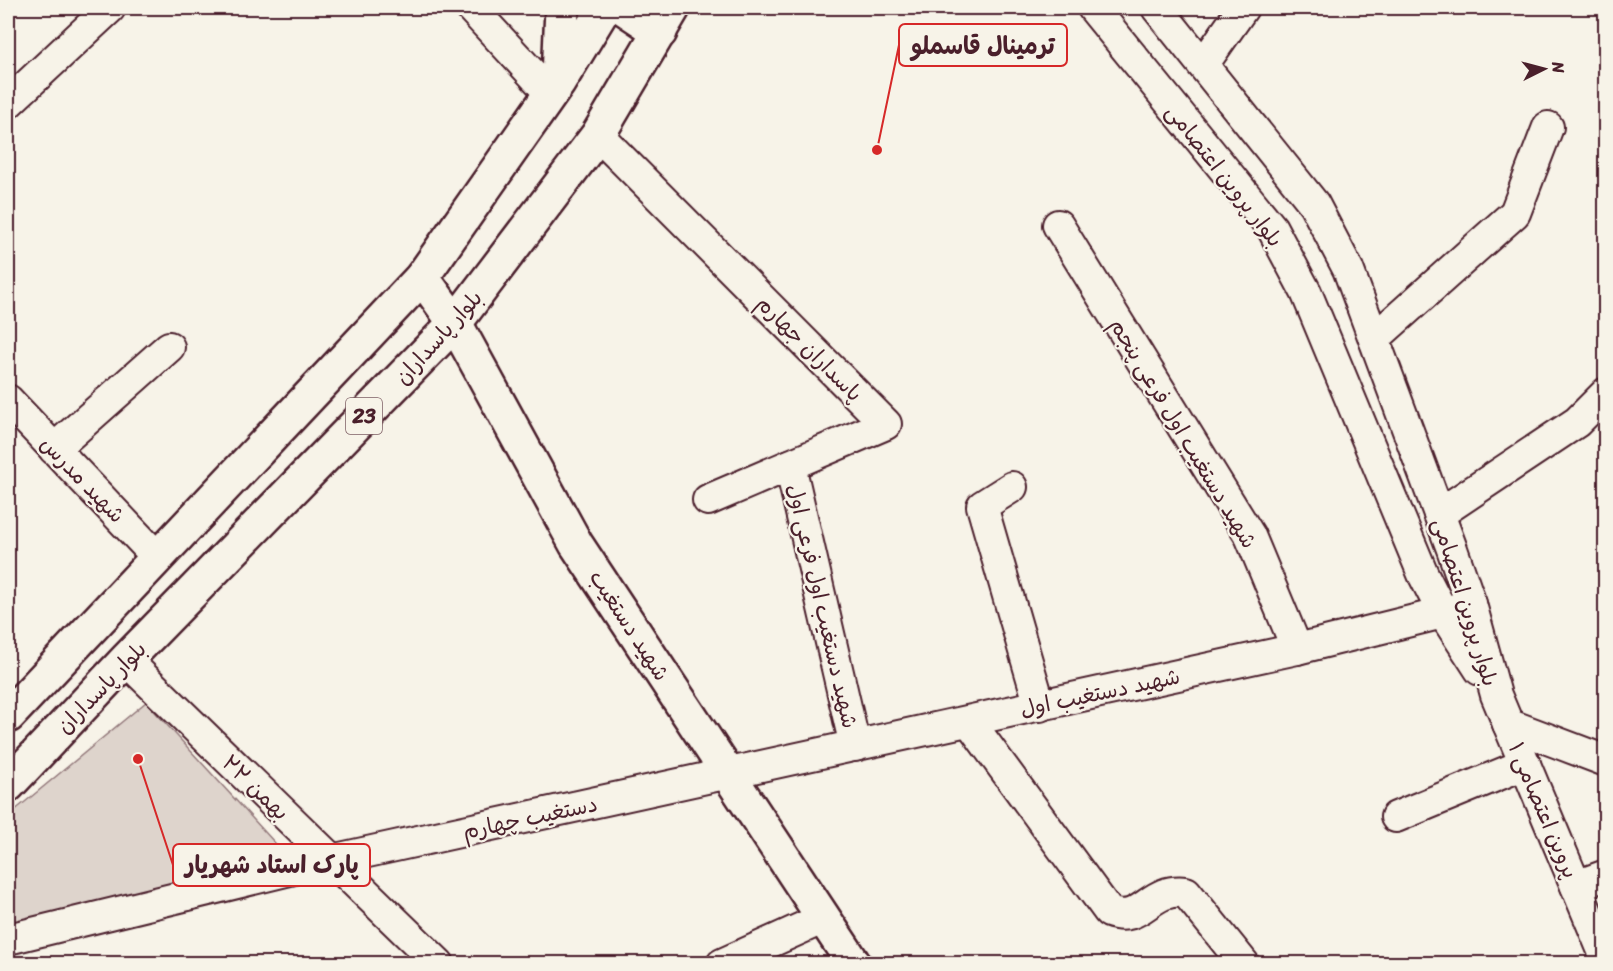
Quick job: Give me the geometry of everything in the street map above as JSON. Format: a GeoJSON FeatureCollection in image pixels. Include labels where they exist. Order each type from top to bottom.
{"type":"FeatureCollection","features":[{"type":"Feature","properties":{"kind":"main road"},"geometry":{"type":"LineString","coordinates":[[554,88],[562,8]]}},
{"type":"Feature","properties":{"kind":"main road","name":"23"},"geometry":{"type":"LineString","coordinates":[[8,716],[422,277],[554,88],[604,8]]}},
{"type":"Feature","properties":{"kind":"main road"},"geometry":{"type":"LineString","coordinates":[[624,8],[666,20]]}},
{"type":"Feature","properties":{"kind":"main road","name":"بلوار پاسداران"},"geometry":{"type":"LineString","coordinates":[[8,785],[126,660],[455,323],[598,135],[666,20]]}},
{"type":"Feature","properties":{"kind":"main road","name":"شهید دستغیب"},"geometry":{"type":"LineString","coordinates":[[422,277],[455,323],[576,544],[854,963]]}},
{"type":"Feature","properties":{"kind":"street"},"geometry":{"type":"LineString","coordinates":[[8,103],[110,8]]}},
{"type":"Feature","properties":{"kind":"street"},"geometry":{"type":"LineString","coordinates":[[471,8],[554,88]]}},
{"type":"Feature","properties":{"kind":"street","name":"بلوار پروین اعتصامی"},"geometry":{"type":"LineString","coordinates":[[1093,8],[1272,228],[1306,292],[1423,574],[1443,614],[1496,695]]}},
{"type":"Feature","properties":{"kind":"street","name":"بلوار پروین اعتصامی"},"geometry":{"type":"LineString","coordinates":[[1157,8],[1314,204],[1348,270],[1471,604],[1496,695]]}},
{"type":"Feature","properties":{"kind":"street"},"geometry":{"type":"LineString","coordinates":[[1203,65],[1243,8]]}},
{"type":"Feature","properties":{"kind":"street"},"geometry":{"type":"LineString","coordinates":[[1374,339],[1515,213],[1548,127]]}},
{"type":"Feature","properties":{"kind":"street","name":"پاسداران جهارم"},"geometry":{"type":"LineString","coordinates":[[598,135],[886,424],[708,500]]}},
{"type":"Feature","properties":{"kind":"street","name":"شهید دستغیب اول فرعی پنجم"},"geometry":{"type":"LineString","coordinates":[[1058,225],[1250,536],[1297,650]]}},
{"type":"Feature","properties":{"kind":"street"},"geometry":{"type":"LineString","coordinates":[[54,449],[169,347]]}},
{"type":"Feature","properties":{"kind":"street"},"geometry":{"type":"LineString","coordinates":[[1439,514],[1577,422],[1605,393]]}},
{"type":"Feature","properties":{"kind":"street","name":"شهید مدرس"},"geometry":{"type":"LineString","coordinates":[[8,400],[158,558]]}},
{"type":"Feature","properties":{"kind":"street","name":"شهید دستغیب اول فرعی اول"},"geometry":{"type":"LineString","coordinates":[[790,465],[855,746]]}},
{"type":"Feature","properties":{"kind":"street"},"geometry":{"type":"LineString","coordinates":[[1012,488],[982,506],[1040,706]]}},
{"type":"Feature","properties":{"kind":"street","name":"شهید دستغیب اول"},"geometry":{"type":"LineString","coordinates":[[728,774],[1297,650],[1443,614],[1471,604]]}},
{"type":"Feature","properties":{"kind":"street","name":"۲۲ بهمن"},"geometry":{"type":"LineString","coordinates":[[126,660],[438,963]]}},
{"type":"Feature","properties":{"kind":"street","name":"پروین اعتصامی ۱"},"geometry":{"type":"LineString","coordinates":[[1496,695],[1605,958]]}},
{"type":"Feature","properties":{"kind":"street"},"geometry":{"type":"LineString","coordinates":[[969,721],[1109,912],[1119,916],[1130,916],[1162,894],[1174,891],[1186,892],[1244,963]]}},
{"type":"Feature","properties":{"kind":"street"},"geometry":{"type":"LineString","coordinates":[[1508,724],[1605,761]]}},
{"type":"Feature","properties":{"kind":"street"},"geometry":{"type":"LineString","coordinates":[[1396,817],[1525,764]]}},
{"type":"Feature","properties":{"kind":"street","name":"دستغیب چهارم"},"geometry":{"type":"LineString","coordinates":[[8,939],[331,861],[728,774]]}},
{"type":"Feature","properties":{"kind":"street"},"geometry":{"type":"LineString","coordinates":[[1576,886],[1605,875]]}},
{"type":"Feature","properties":{"kind":"street"},"geometry":{"type":"LineString","coordinates":[[722,963],[824,918]]}},
{"type":"Feature","properties":{"kind":"shaded area"},"geometry":{"type":"Polygon","coordinates":[[[146,702],[286,855],[8,925],[8,816],[146,702]]]}},
{"type":"Feature","properties":{"kind":"place","name":"ترمینال قاسملو"},"geometry":{"type":"Point","coordinates":[877,150]}},
{"type":"Feature","properties":{"kind":"place","name":"پارک استاد شهریار"},"geometry":{"type":"Point","coordinates":[138,759]}}]}
